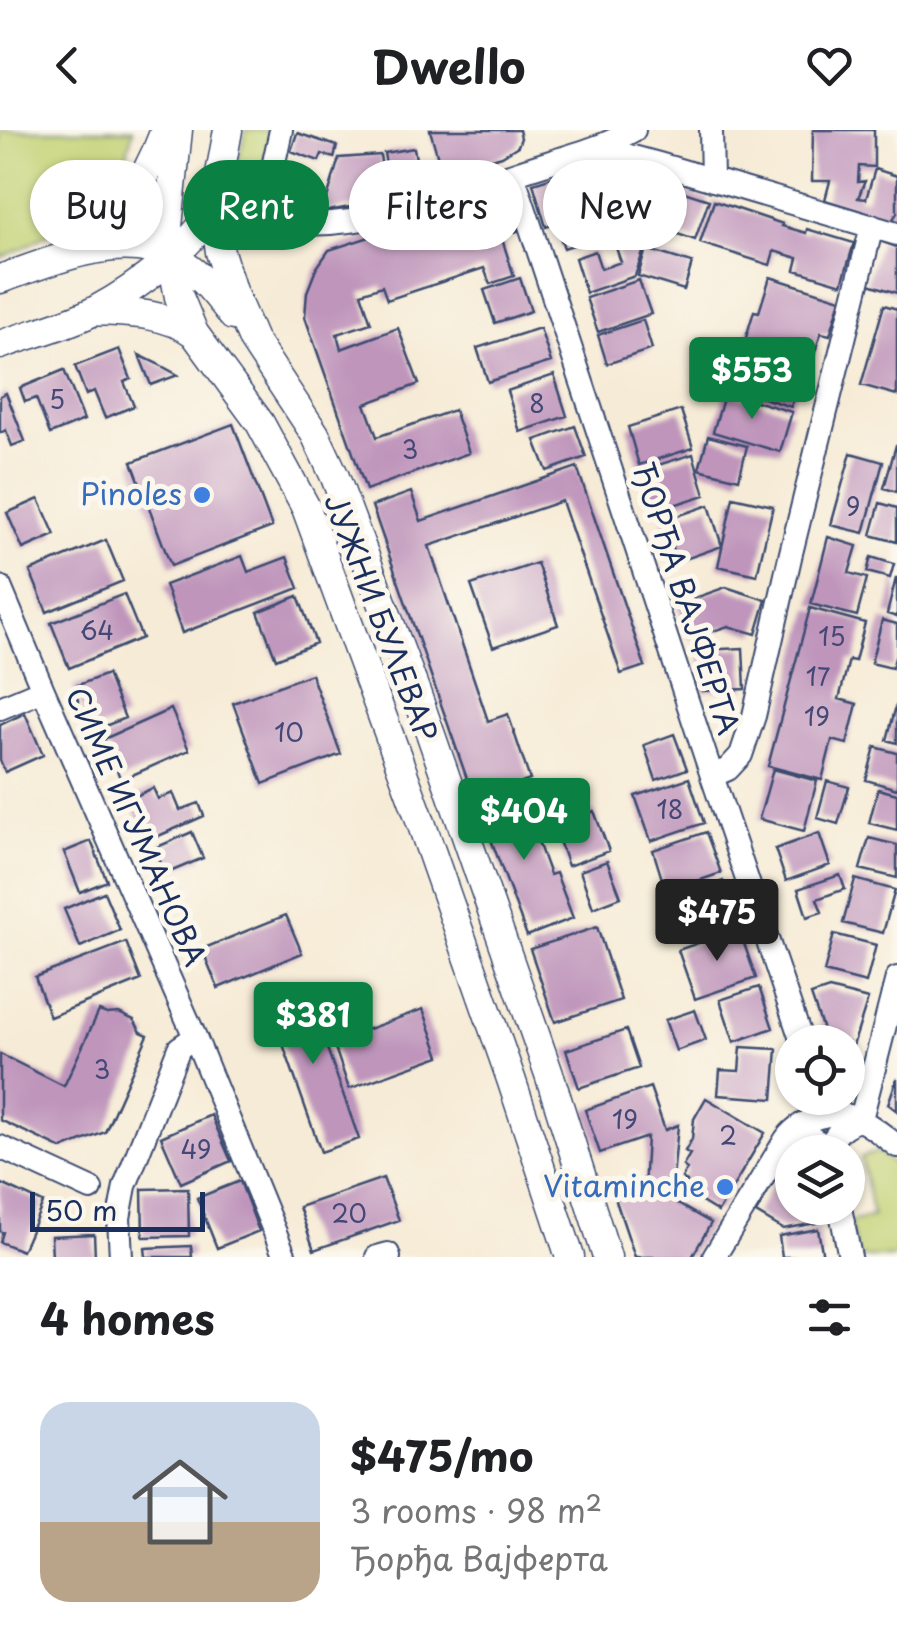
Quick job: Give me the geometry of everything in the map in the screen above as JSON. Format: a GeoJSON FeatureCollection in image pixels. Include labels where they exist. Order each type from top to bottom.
{"type":"FeatureCollection","features":[{"type":"Feature","properties":{"kind":"main road","name":"ЈУЖНИ БУЛЕВАР"},"geometry":{"type":"LineString","coordinates":[[222,160],[228,130]]}},
{"type":"Feature","properties":{"kind":"main road","name":"ЈУЖНИ БУЛЕВАР"},"geometry":{"type":"LineString","coordinates":[[172,138],[167,228],[179,296],[194,333],[260,423],[306,508],[448,900],[570,1257]]}},
{"type":"Feature","properties":{"kind":"main road"},"geometry":{"type":"LineString","coordinates":[[172,138],[183,180]]}},
{"type":"Feature","properties":{"kind":"main road"},"geometry":{"type":"LineString","coordinates":[[62,258],[94,238],[128,203],[155,157],[172,138]]}},
{"type":"Feature","properties":{"kind":"main road"},"geometry":{"type":"LineString","coordinates":[[0,345],[94,311],[183,246]]}},
{"type":"Feature","properties":{"kind":"main road"},"geometry":{"type":"LineString","coordinates":[[0,279],[95,249],[154,250],[204,282],[253,340]]}},
{"type":"Feature","properties":{"kind":"main road","name":"ЈУЖНИ БУЛЕВАР"},"geometry":{"type":"LineString","coordinates":[[221,250],[253,340],[315,434],[335,478],[544,1058],[606,1257]]}},
{"type":"Feature","properties":{"kind":"main road"},"geometry":{"type":"LineString","coordinates":[[94,311],[160,316],[194,333]]}},
{"type":"Feature","properties":{"kind":"street"},"geometry":{"type":"LineString","coordinates":[[274,160],[280,130]]}},
{"type":"Feature","properties":{"kind":"street"},"geometry":{"type":"LineString","coordinates":[[523,170],[582,144],[634,130]]}},
{"type":"Feature","properties":{"kind":"street"},"geometry":{"type":"LineString","coordinates":[[711,130],[712,180]]}},
{"type":"Feature","properties":{"kind":"street"},"geometry":{"type":"LineString","coordinates":[[582,144],[897,234]]}},
{"type":"Feature","properties":{"kind":"street","name":"ЂОРЂА ВАЈФЕРТА"},"geometry":{"type":"LineString","coordinates":[[523,204],[796,1025]]}},
{"type":"Feature","properties":{"kind":"street"},"geometry":{"type":"LineString","coordinates":[[712,776],[728,769],[741,755],[754,716],[872,226]]}},
{"type":"Feature","properties":{"kind":"street","name":"СИМЕ ИГУМАНОВА"},"geometry":{"type":"LineString","coordinates":[[0,586],[285,1257]]}},
{"type":"Feature","properties":{"kind":"street"},"geometry":{"type":"LineString","coordinates":[[0,708],[42,690]]}},
{"type":"Feature","properties":{"kind":"street"},"geometry":{"type":"LineString","coordinates":[[861,1119],[897,978]]}},
{"type":"Feature","properties":{"kind":"street"},"geometry":{"type":"LineString","coordinates":[[121,1257],[119,1218],[125,1186],[179,1048],[194,1037]]}},
{"type":"Feature","properties":{"kind":"street"},"geometry":{"type":"LineString","coordinates":[[788,1135],[811,1115]]}},
{"type":"Feature","properties":{"kind":"street"},"geometry":{"type":"LineString","coordinates":[[847,1115],[861,1119],[897,1146]]}},
{"type":"Feature","properties":{"kind":"street"},"geometry":{"type":"LineString","coordinates":[[836,1135],[840,1128],[861,1119]]}},
{"type":"Feature","properties":{"kind":"street"},"geometry":{"type":"LineString","coordinates":[[0,1147],[90,1188]]}},
{"type":"Feature","properties":{"kind":"street"},"geometry":{"type":"LineString","coordinates":[[714,1257],[775,1156]]}},
{"type":"Feature","properties":{"kind":"street"},"geometry":{"type":"LineString","coordinates":[[843,1225],[850,1257]]}},
{"type":"Feature","properties":{"kind":"street"},"geometry":{"type":"LineString","coordinates":[[378,1257],[389,1257]]}},
{"type":"Feature","properties":{"kind":"green space"},"geometry":{"type":"Polygon","coordinates":[[[0,130],[133,130],[125,160],[30,160],[30,244],[0,258],[0,130]]]}},
{"type":"Feature","properties":{"kind":"green space"},"geometry":{"type":"Polygon","coordinates":[[[246,130],[270,130],[265,160],[238,160],[246,130]]]}},
{"type":"Feature","properties":{"kind":"green space"},"geometry":{"type":"Polygon","coordinates":[[[878,1152],[897,1167],[897,1257],[858,1257],[851,1225],[865,1225],[865,1218],[873,1216],[865,1156],[878,1152]]]}},
{"type":"Feature","properties":{"kind":"building"},"geometry":{"type":"Polygon","coordinates":[[[430,130],[519,130],[518,146],[502,156],[488,160],[439,160],[430,130]]]}},
{"type":"Feature","properties":{"kind":"building"},"geometry":{"type":"Polygon","coordinates":[[[813,130],[874,130],[874,167],[859,166],[858,182],[865,181],[858,198],[866,199],[875,169],[897,176],[897,213],[892,221],[825,200],[830,181],[812,181],[813,130]]]}},
{"type":"Feature","properties":{"kind":"building"},"geometry":{"type":"Polygon","coordinates":[[[297,133],[337,146],[334,158],[322,154],[319,160],[291,151],[297,133]]]}},
{"type":"Feature","properties":{"kind":"building"},"geometry":{"type":"Polygon","coordinates":[[[414,148],[416,160],[385,160],[384,153],[414,148]]]}},
{"type":"Feature","properties":{"kind":"building"},"geometry":{"type":"Polygon","coordinates":[[[380,155],[381,160],[349,160],[349,207],[329,211],[329,192],[339,158],[380,155]]]}},
{"type":"Feature","properties":{"kind":"building"},"geometry":{"type":"Polygon","coordinates":[[[543,180],[543,217],[533,183],[543,180]]]}},
{"type":"Feature","properties":{"kind":"building"},"geometry":{"type":"Polygon","coordinates":[[[687,193],[709,200],[695,240],[687,237],[687,193]]]}},
{"type":"Feature","properties":{"kind":"building"},"geometry":{"type":"Polygon","coordinates":[[[714,201],[782,226],[854,243],[842,284],[795,270],[798,258],[774,251],[770,265],[700,243],[714,201]]]}},
{"type":"Feature","properties":{"kind":"building"},"geometry":{"type":"Polygon","coordinates":[[[880,241],[897,247],[897,293],[866,283],[880,241]]]}},
{"type":"Feature","properties":{"kind":"building"},"geometry":{"type":"Polygon","coordinates":[[[349,244],[349,250],[506,250],[514,276],[490,284],[484,268],[387,300],[382,286],[361,293],[371,323],[337,334],[341,349],[398,328],[419,384],[365,404],[377,437],[454,410],[469,453],[366,490],[305,317],[307,292],[329,250],[349,244]]]}},
{"type":"Feature","properties":{"kind":"building"},"geometry":{"type":"Polygon","coordinates":[[[617,250],[644,250],[635,276],[586,293],[575,258],[595,251],[601,269],[621,262],[617,250]]]}},
{"type":"Feature","properties":{"kind":"building"},"geometry":{"type":"Polygon","coordinates":[[[646,250],[692,263],[684,290],[638,276],[646,250]]]}},
{"type":"Feature","properties":{"kind":"building"},"geometry":{"type":"Polygon","coordinates":[[[770,277],[841,299],[830,335],[821,333],[808,374],[741,354],[770,277]]]}},
{"type":"Feature","properties":{"kind":"building"},"geometry":{"type":"Polygon","coordinates":[[[520,278],[531,311],[495,323],[484,290],[520,278]]]}},
{"type":"Feature","properties":{"kind":"building"},"geometry":{"type":"Polygon","coordinates":[[[639,280],[651,314],[598,332],[586,298],[639,280]]]}},
{"type":"Feature","properties":{"kind":"building"},"geometry":{"type":"Polygon","coordinates":[[[884,305],[897,309],[897,395],[861,385],[884,305]]]}},
{"type":"Feature","properties":{"kind":"building"},"geometry":{"type":"Polygon","coordinates":[[[643,320],[652,349],[607,364],[598,335],[643,320]]]}},
{"type":"Feature","properties":{"kind":"building"},"geometry":{"type":"Polygon","coordinates":[[[540,328],[551,362],[488,382],[477,348],[540,328]]]}},
{"type":"Feature","properties":{"kind":"building"},"geometry":{"type":"Polygon","coordinates":[[[119,349],[131,379],[124,382],[134,406],[105,418],[94,391],[86,395],[75,366],[119,349]]]}},
{"type":"Feature","properties":{"kind":"building"},"geometry":{"type":"Polygon","coordinates":[[[139,355],[158,364],[178,375],[151,385],[139,355]]]}},
{"type":"Feature","properties":{"kind":"building"},"geometry":{"type":"Polygon","coordinates":[[[755,362],[801,376],[791,407],[745,392],[755,362]]]}},
{"type":"Feature","properties":{"kind":"building"},"geometry":{"type":"Polygon","coordinates":[[[64,370],[84,420],[50,434],[36,398],[25,402],[20,388],[64,370]]]}},
{"type":"Feature","properties":{"kind":"building"},"geometry":{"type":"Polygon","coordinates":[[[554,375],[567,416],[520,432],[507,391],[554,375]]]}},
{"type":"Feature","properties":{"kind":"building"},"geometry":{"type":"Polygon","coordinates":[[[725,392],[792,412],[780,452],[713,432],[725,392]]]}},
{"type":"Feature","properties":{"kind":"building"},"geometry":{"type":"Polygon","coordinates":[[[6,393],[25,441],[12,446],[6,430],[0,433],[0,396],[6,393]]]}},
{"type":"Feature","properties":{"kind":"building"},"geometry":{"type":"Polygon","coordinates":[[[681,410],[693,448],[639,465],[628,427],[681,410]]]}},
{"type":"Feature","properties":{"kind":"building","name":"Pinoles"},"geometry":{"type":"Polygon","coordinates":[[[233,424],[272,527],[171,566],[132,462],[233,424]]]}},
{"type":"Feature","properties":{"kind":"building"},"geometry":{"type":"Polygon","coordinates":[[[575,426],[586,457],[547,471],[535,440],[575,426]]]}},
{"type":"Feature","properties":{"kind":"building"},"geometry":{"type":"Polygon","coordinates":[[[708,436],[747,446],[739,479],[699,469],[708,436]]]}},
{"type":"Feature","properties":{"kind":"building"},"geometry":{"type":"Polygon","coordinates":[[[897,445],[897,492],[884,488],[897,445]]]}},
{"type":"Feature","properties":{"kind":"building"},"geometry":{"type":"Polygon","coordinates":[[[851,453],[883,462],[864,533],[831,525],[851,453]]]}},
{"type":"Feature","properties":{"kind":"building"},"geometry":{"type":"Polygon","coordinates":[[[693,454],[705,495],[655,511],[642,470],[693,454]]]}},
{"type":"Feature","properties":{"kind":"building"},"geometry":{"type":"Polygon","coordinates":[[[577,467],[645,666],[621,674],[562,501],[429,546],[488,721],[508,714],[530,780],[474,799],[372,506],[411,492],[421,521],[577,467]]]}},
{"type":"Feature","properties":{"kind":"building"},"geometry":{"type":"Polygon","coordinates":[[[733,497],[773,506],[757,575],[718,566],[733,497]]]}},
{"type":"Feature","properties":{"kind":"building"},"geometry":{"type":"Polygon","coordinates":[[[39,499],[55,535],[23,549],[7,513],[39,499]]]}},
{"type":"Feature","properties":{"kind":"building"},"geometry":{"type":"Polygon","coordinates":[[[880,503],[897,508],[897,542],[871,535],[880,503]]]}},
{"type":"Feature","properties":{"kind":"building"},"geometry":{"type":"Polygon","coordinates":[[[709,505],[722,546],[677,562],[663,521],[709,505]]]}},
{"type":"Feature","properties":{"kind":"building"},"geometry":{"type":"Polygon","coordinates":[[[828,537],[857,546],[849,573],[867,578],[857,616],[811,604],[828,537]]]}},
{"type":"Feature","properties":{"kind":"building"},"geometry":{"type":"Polygon","coordinates":[[[106,540],[123,581],[47,612],[30,571],[106,540]]]}},
{"type":"Feature","properties":{"kind":"building"},"geometry":{"type":"Polygon","coordinates":[[[242,556],[248,572],[287,557],[299,588],[182,633],[165,585],[242,556]]]}},
{"type":"Feature","properties":{"kind":"building"},"geometry":{"type":"Polygon","coordinates":[[[871,557],[894,564],[890,578],[867,572],[871,557]]]}},
{"type":"Feature","properties":{"kind":"building"},"geometry":{"type":"Polygon","coordinates":[[[537,563],[558,625],[493,647],[471,585],[537,563]]]}},
{"type":"Feature","properties":{"kind":"building"},"geometry":{"type":"Polygon","coordinates":[[[897,578],[897,617],[887,614],[897,578]]]}},
{"type":"Feature","properties":{"kind":"building"},"geometry":{"type":"Polygon","coordinates":[[[726,587],[766,600],[756,634],[728,626],[690,639],[678,604],[726,587]]]}},
{"type":"Feature","properties":{"kind":"building"},"geometry":{"type":"Polygon","coordinates":[[[124,594],[142,638],[69,668],[51,623],[124,594]]]}},
{"type":"Feature","properties":{"kind":"building"},"geometry":{"type":"Polygon","coordinates":[[[298,596],[316,643],[276,659],[258,612],[298,596]]]}},
{"type":"Feature","properties":{"kind":"building"},"geometry":{"type":"Polygon","coordinates":[[[810,608],[865,623],[855,661],[849,660],[839,699],[857,704],[847,744],[832,740],[822,780],[768,766],[810,608]]]}},
{"type":"Feature","properties":{"kind":"building"},"geometry":{"type":"Polygon","coordinates":[[[882,620],[897,624],[897,651],[892,668],[871,663],[882,620]]]}},
{"type":"Feature","properties":{"kind":"building"},"geometry":{"type":"Polygon","coordinates":[[[743,648],[745,689],[702,691],[700,650],[743,648]]]}},
{"type":"Feature","properties":{"kind":"building"},"geometry":{"type":"Polygon","coordinates":[[[107,674],[125,718],[90,732],[73,687],[107,674]]]}},
{"type":"Feature","properties":{"kind":"building"},"geometry":{"type":"Polygon","coordinates":[[[311,674],[341,754],[263,784],[233,703],[311,674]]]}},
{"type":"Feature","properties":{"kind":"building"},"geometry":{"type":"Polygon","coordinates":[[[897,706],[897,743],[887,740],[897,706]]]}},
{"type":"Feature","properties":{"kind":"building"},"geometry":{"type":"Polygon","coordinates":[[[171,709],[189,750],[121,780],[104,739],[171,709]]]}},
{"type":"Feature","properties":{"kind":"building"},"geometry":{"type":"Polygon","coordinates":[[[25,713],[43,755],[5,772],[0,760],[0,725],[25,713]]]}},
{"type":"Feature","properties":{"kind":"building"},"geometry":{"type":"Polygon","coordinates":[[[674,734],[687,769],[656,780],[644,745],[674,734]]]}},
{"type":"Feature","properties":{"kind":"building"},"geometry":{"type":"Polygon","coordinates":[[[875,747],[897,753],[897,789],[866,780],[875,747]]]}},
{"type":"Feature","properties":{"kind":"building"},"geometry":{"type":"Polygon","coordinates":[[[773,769],[817,781],[804,831],[759,819],[773,769]]]}},
{"type":"Feature","properties":{"kind":"building"},"geometry":{"type":"Polygon","coordinates":[[[689,778],[704,823],[651,841],[635,796],[689,778]]]}},
{"type":"Feature","properties":{"kind":"building"},"geometry":{"type":"Polygon","coordinates":[[[827,781],[849,787],[838,824],[817,818],[827,781]]]}},
{"type":"Feature","properties":{"kind":"building"},"geometry":{"type":"Polygon","coordinates":[[[518,787],[550,875],[556,873],[573,918],[527,936],[477,802],[518,787]]]}},
{"type":"Feature","properties":{"kind":"building"},"geometry":{"type":"Polygon","coordinates":[[[153,788],[158,799],[173,793],[180,810],[199,803],[204,816],[147,841],[129,799],[153,788]]]}},
{"type":"Feature","properties":{"kind":"building"},"geometry":{"type":"Polygon","coordinates":[[[878,789],[897,794],[897,830],[869,823],[878,789]]]}},
{"type":"Feature","properties":{"kind":"building"},"geometry":{"type":"Polygon","coordinates":[[[594,811],[609,851],[568,866],[554,827],[594,811]]]}},
{"type":"Feature","properties":{"kind":"building"},"geometry":{"type":"Polygon","coordinates":[[[192,832],[203,858],[165,874],[155,848],[192,832]]]}},
{"type":"Feature","properties":{"kind":"building"},"geometry":{"type":"Polygon","coordinates":[[[706,832],[721,873],[666,892],[653,850],[706,832]]]}},
{"type":"Feature","properties":{"kind":"building"},"geometry":{"type":"Polygon","coordinates":[[[819,833],[830,865],[786,881],[775,849],[819,833]]]}},
{"type":"Feature","properties":{"kind":"building"},"geometry":{"type":"Polygon","coordinates":[[[869,838],[897,845],[897,878],[860,869],[869,838]]]}},
{"type":"Feature","properties":{"kind":"building"},"geometry":{"type":"Polygon","coordinates":[[[91,841],[107,881],[80,892],[64,852],[91,841]]]}},
{"type":"Feature","properties":{"kind":"building"},"geometry":{"type":"Polygon","coordinates":[[[607,861],[621,897],[593,908],[580,871],[607,861]]]}},
{"type":"Feature","properties":{"kind":"building"},"geometry":{"type":"Polygon","coordinates":[[[840,875],[845,889],[817,899],[822,912],[807,917],[798,889],[840,875]]]}},
{"type":"Feature","properties":{"kind":"building"},"geometry":{"type":"Polygon","coordinates":[[[855,879],[895,890],[883,933],[843,923],[855,879]]]}},
{"type":"Feature","properties":{"kind":"building"},"geometry":{"type":"Polygon","coordinates":[[[723,881],[737,921],[692,936],[678,897],[723,881]]]}},
{"type":"Feature","properties":{"kind":"building"},"geometry":{"type":"Polygon","coordinates":[[[104,892],[120,930],[80,947],[64,909],[104,892]]]}},
{"type":"Feature","properties":{"kind":"building"},"geometry":{"type":"Polygon","coordinates":[[[286,915],[302,953],[218,988],[202,949],[286,915]]]}},
{"type":"Feature","properties":{"kind":"building"},"geometry":{"type":"Polygon","coordinates":[[[597,927],[621,1000],[555,1022],[530,949],[597,927]]]}},
{"type":"Feature","properties":{"kind":"building"},"geometry":{"type":"Polygon","coordinates":[[[739,929],[756,978],[695,999],[678,950],[739,929]]]}},
{"type":"Feature","properties":{"kind":"building"},"geometry":{"type":"Polygon","coordinates":[[[834,934],[876,945],[866,983],[824,972],[834,934]]]}},
{"type":"Feature","properties":{"kind":"building"},"geometry":{"type":"Polygon","coordinates":[[[126,942],[141,980],[50,1017],[35,977],[126,942]]]}},
{"type":"Feature","properties":{"kind":"building"},"geometry":{"type":"Polygon","coordinates":[[[304,983],[359,1139],[321,1152],[266,996],[304,983]]]}},
{"type":"Feature","properties":{"kind":"building"},"geometry":{"type":"Polygon","coordinates":[[[759,987],[773,1028],[734,1042],[720,1000],[759,987]]]}},
{"type":"Feature","properties":{"kind":"building"},"geometry":{"type":"Polygon","coordinates":[[[829,989],[868,999],[860,1025],[821,1025],[811,995],[829,989]]]}},
{"type":"Feature","properties":{"kind":"building"},"geometry":{"type":"Polygon","coordinates":[[[423,1009],[440,1056],[349,1089],[333,1042],[423,1009]]]}},
{"type":"Feature","properties":{"kind":"building"},"geometry":{"type":"Polygon","coordinates":[[[695,1010],[706,1040],[676,1051],[665,1020],[695,1010]]]}},
{"type":"Feature","properties":{"kind":"building"},"geometry":{"type":"Polygon","coordinates":[[[99,1011],[119,1013],[134,1020],[141,1032],[148,1035],[105,1132],[62,1149],[0,1120],[0,1054],[64,1086],[99,1011]]]}},
{"type":"Feature","properties":{"kind":"building"},"geometry":{"type":"Polygon","coordinates":[[[626,1030],[639,1068],[579,1088],[566,1050],[626,1030]]]}},
{"type":"Feature","properties":{"kind":"building"},"geometry":{"type":"Polygon","coordinates":[[[741,1047],[775,1049],[773,1099],[718,1095],[720,1070],[739,1071],[741,1047]]]}},
{"type":"Feature","properties":{"kind":"building"},"geometry":{"type":"Polygon","coordinates":[[[897,1078],[897,1111],[888,1104],[897,1078]]]}},
{"type":"Feature","properties":{"kind":"building"},"geometry":{"type":"Polygon","coordinates":[[[650,1087],[665,1130],[678,1125],[673,1178],[648,1187],[711,1223],[692,1257],[635,1257],[615,1198],[644,1189],[647,1137],[600,1153],[585,1110],[650,1087]]]}},
{"type":"Feature","properties":{"kind":"building"},"geometry":{"type":"Polygon","coordinates":[[[706,1098],[765,1133],[718,1212],[682,1190],[687,1182],[682,1178],[687,1169],[683,1166],[690,1154],[685,1151],[692,1139],[694,1119],[706,1098]]]}},
{"type":"Feature","properties":{"kind":"building"},"geometry":{"type":"Polygon","coordinates":[[[211,1115],[231,1161],[181,1183],[161,1137],[211,1115]]]}},
{"type":"Feature","properties":{"kind":"building"},"geometry":{"type":"Polygon","coordinates":[[[383,1178],[399,1220],[314,1250],[299,1207],[383,1178]]]}},
{"type":"Feature","properties":{"kind":"building"},"geometry":{"type":"Polygon","coordinates":[[[775,1180],[775,1224],[756,1213],[775,1180]]]}},
{"type":"Feature","properties":{"kind":"building"},"geometry":{"type":"Polygon","coordinates":[[[240,1181],[259,1231],[217,1248],[197,1198],[240,1181]]]}},
{"type":"Feature","properties":{"kind":"building"},"geometry":{"type":"Polygon","coordinates":[[[0,1183],[43,1203],[22,1251],[0,1242],[0,1183]]]}},
{"type":"Feature","properties":{"kind":"building"},"geometry":{"type":"Polygon","coordinates":[[[188,1188],[189,1236],[143,1237],[142,1189],[188,1188]]]}},
{"type":"Feature","properties":{"kind":"building"},"geometry":{"type":"Polygon","coordinates":[[[818,1229],[823,1257],[782,1257],[779,1236],[818,1229]]]}},
{"type":"Feature","properties":{"kind":"building"},"geometry":{"type":"Polygon","coordinates":[[[94,1234],[95,1257],[52,1257],[51,1236],[94,1234]]]}},
{"type":"Feature","properties":{"kind":"building"},"geometry":{"type":"Polygon","coordinates":[[[191,1246],[192,1257],[146,1257],[145,1248],[191,1246]]]}},
{"type":"Feature","properties":{"kind":"place","name":"Pinoles"},"geometry":{"type":"Point","coordinates":[202,495]}},
{"type":"Feature","properties":{"kind":"place","name":"Vitaminche"},"geometry":{"type":"Point","coordinates":[725,1187]}}]}
